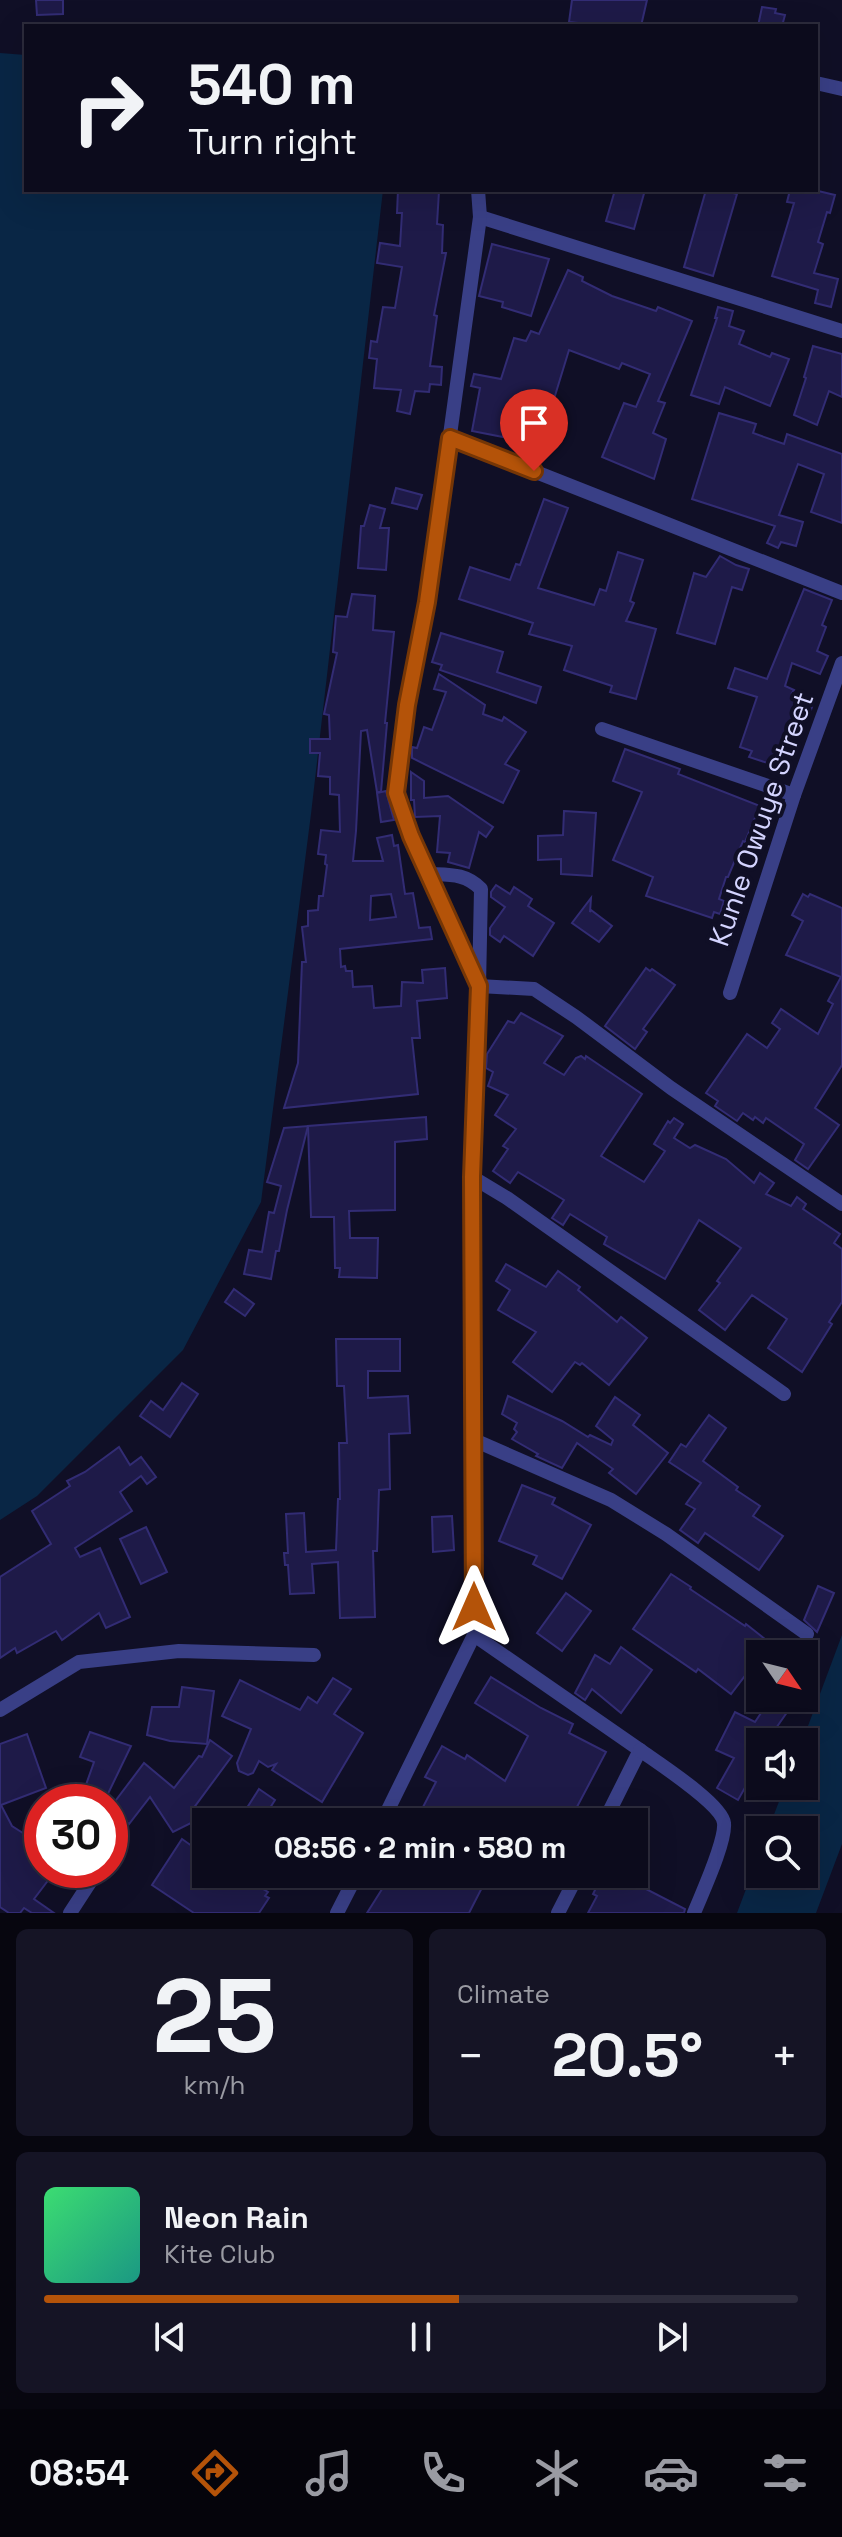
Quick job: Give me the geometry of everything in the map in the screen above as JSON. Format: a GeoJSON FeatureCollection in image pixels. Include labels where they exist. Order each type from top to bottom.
{"type":"FeatureCollection","features":[{"type":"Feature","properties":{"kind":"street"},"geometry":{"type":"LineString","coordinates":[[818,83],[842,89]]}},
{"type":"Feature","properties":{"kind":"street"},"geometry":{"type":"LineString","coordinates":[[478,192],[480,217],[450,438],[396,793],[411,836],[479,986]]}},
{"type":"Feature","properties":{"kind":"street"},"geometry":{"type":"LineString","coordinates":[[480,217],[842,331]]}},
{"type":"Feature","properties":{"kind":"street"},"geometry":{"type":"LineString","coordinates":[[450,438],[842,593]]}},
{"type":"Feature","properties":{"kind":"street","name":"Kunle Owuye Street"},"geometry":{"type":"LineString","coordinates":[[730,993],[794,795],[842,663]]}},
{"type":"Feature","properties":{"kind":"street"},"geometry":{"type":"LineString","coordinates":[[602,729],[794,795]]}},
{"type":"Feature","properties":{"kind":"street"},"geometry":{"type":"LineString","coordinates":[[389,1808],[474,1635],[472,1177],[481,889],[471,879],[428,874]]}},
{"type":"Feature","properties":{"kind":"street"},"geometry":{"type":"LineString","coordinates":[[479,986],[534,989],[671,1088],[842,1204]]}},
{"type":"Feature","properties":{"kind":"street"},"geometry":{"type":"LineString","coordinates":[[472,1177],[507,1198],[784,1394]]}},
{"type":"Feature","properties":{"kind":"street"},"geometry":{"type":"LineString","coordinates":[[474,1440],[611,1500],[666,1534],[807,1634]]}},
{"type":"Feature","properties":{"kind":"street"},"geometry":{"type":"LineString","coordinates":[[474,1635],[716,1806],[724,1821],[723,1836],[694,1913]]}},
{"type":"Feature","properties":{"kind":"street"},"geometry":{"type":"LineString","coordinates":[[0,1710],[79,1662],[179,1651],[314,1655]]}},
{"type":"Feature","properties":{"kind":"street"},"geometry":{"type":"LineString","coordinates":[[611,1808],[640,1750]]}},
{"type":"Feature","properties":{"kind":"street"},"geometry":{"type":"LineString","coordinates":[[70,1913],[86,1888]]}},
{"type":"Feature","properties":{"kind":"street"},"geometry":{"type":"LineString","coordinates":[[337,1913],[350,1888]]}},
{"type":"Feature","properties":{"kind":"street"},"geometry":{"type":"LineString","coordinates":[[558,1913],[571,1888]]}},
{"type":"Feature","properties":{"kind":"water"},"geometry":{"type":"Polygon","coordinates":[[[0,53],[24,55],[24,192],[383,192],[311,814],[261,1202],[183,1350],[37,1496],[0,1520],[0,53]]]}},
{"type":"Feature","properties":{"kind":"water"},"geometry":{"type":"Polygon","coordinates":[[[842,1635],[842,1844],[816,1913],[737,1913],[746,1888],[818,1888],[818,1816],[773,1816],[780,1800],[818,1800],[818,1728],[807,1728],[813,1712],[818,1712],[818,1699],[842,1635]]]}},
{"type":"Feature","properties":{"kind":"building"},"geometry":{"type":"Polygon","coordinates":[[[36,0],[63,0],[63,14],[37,15],[36,0]]]}},
{"type":"Feature","properties":{"kind":"building"},"geometry":{"type":"Polygon","coordinates":[[[572,0],[647,0],[641,24],[569,22],[572,0]]]}},
{"type":"Feature","properties":{"kind":"building"},"geometry":{"type":"Polygon","coordinates":[[[762,7],[776,9],[775,13],[785,15],[783,24],[758,24],[762,7]]]}},
{"type":"Feature","properties":{"kind":"building"},"geometry":{"type":"Polygon","coordinates":[[[818,191],[835,195],[818,242],[823,244],[814,273],[838,279],[831,307],[815,303],[818,290],[772,276],[794,203],[787,202],[790,192],[818,191]]]}},
{"type":"Feature","properties":{"kind":"building"},"geometry":{"type":"Polygon","coordinates":[[[398,192],[439,192],[437,224],[443,225],[442,253],[446,253],[434,315],[437,316],[430,366],[442,367],[441,385],[430,384],[429,392],[415,391],[410,414],[397,411],[401,390],[374,388],[377,359],[369,358],[371,341],[377,342],[383,307],[395,308],[402,267],[377,263],[380,243],[400,246],[402,213],[397,213],[398,192]]]}},
{"type":"Feature","properties":{"kind":"building"},"geometry":{"type":"Polygon","coordinates":[[[614,192],[644,192],[634,229],[606,221],[614,192]]]}},
{"type":"Feature","properties":{"kind":"building"},"geometry":{"type":"Polygon","coordinates":[[[705,192],[737,194],[713,276],[684,267],[705,192]]]}},
{"type":"Feature","properties":{"kind":"building"},"geometry":{"type":"Polygon","coordinates":[[[492,244],[549,259],[531,316],[502,307],[503,302],[479,296],[492,244]]]}},
{"type":"Feature","properties":{"kind":"building"},"geometry":{"type":"Polygon","coordinates":[[[568,270],[612,296],[656,311],[658,307],[692,321],[658,401],[665,403],[653,433],[666,439],[654,479],[602,457],[624,403],[636,407],[650,374],[622,363],[619,369],[569,350],[550,412],[510,401],[503,437],[472,431],[480,388],[471,386],[474,374],[501,379],[514,338],[526,341],[531,331],[539,334],[568,270]]]}},
{"type":"Feature","properties":{"kind":"building"},"geometry":{"type":"Polygon","coordinates":[[[718,307],[733,311],[729,326],[744,331],[739,344],[770,357],[772,353],[789,359],[770,406],[725,387],[719,404],[691,395],[718,307]]]}},
{"type":"Feature","properties":{"kind":"building"},"geometry":{"type":"Polygon","coordinates":[[[813,346],[842,354],[842,397],[829,391],[817,425],[794,415],[813,346]]]}},
{"type":"Feature","properties":{"kind":"building"},"geometry":{"type":"Polygon","coordinates":[[[719,413],[756,424],[753,433],[784,444],[787,434],[842,454],[842,523],[811,512],[824,474],[798,464],[779,515],[803,522],[796,546],[781,542],[778,548],[767,543],[775,526],[692,499],[719,413]]]}},
{"type":"Feature","properties":{"kind":"building"},"geometry":{"type":"Polygon","coordinates":[[[396,488],[422,495],[417,509],[392,503],[396,488]]]}},
{"type":"Feature","properties":{"kind":"building"},"geometry":{"type":"Polygon","coordinates":[[[544,499],[568,508],[538,588],[594,605],[600,589],[606,591],[618,552],[643,560],[630,601],[634,603],[626,621],[656,629],[636,699],[610,692],[612,686],[564,670],[572,646],[529,634],[533,623],[459,599],[470,567],[510,580],[516,564],[520,565],[544,499]]]}},
{"type":"Feature","properties":{"kind":"building"},"geometry":{"type":"Polygon","coordinates":[[[370,505],[385,509],[380,528],[389,528],[386,570],[358,568],[361,526],[364,526],[370,505]]]}},
{"type":"Feature","properties":{"kind":"building"},"geometry":{"type":"Polygon","coordinates":[[[720,556],[749,569],[742,590],[732,587],[715,644],[677,633],[694,573],[706,577],[720,556]]]}},
{"type":"Feature","properties":{"kind":"building"},"geometry":{"type":"Polygon","coordinates":[[[804,589],[832,600],[822,625],[826,627],[817,651],[828,656],[820,674],[792,663],[785,686],[794,690],[792,693],[814,700],[811,710],[801,707],[780,767],[749,757],[752,751],[740,747],[757,697],[728,688],[735,668],[767,679],[804,589]]]}},
{"type":"Feature","properties":{"kind":"building"},"geometry":{"type":"Polygon","coordinates":[[[352,594],[375,596],[373,630],[394,632],[381,792],[377,792],[367,730],[361,731],[353,861],[383,861],[377,838],[392,835],[394,846],[398,845],[405,894],[413,893],[419,928],[430,927],[432,939],[340,949],[341,967],[352,971],[353,987],[372,986],[374,1008],[401,1006],[402,982],[423,983],[422,970],[445,968],[447,998],[417,1001],[420,1038],[412,1038],[418,1094],[284,1108],[298,1063],[302,962],[306,962],[302,927],[308,926],[308,911],[318,910],[319,896],[323,896],[327,865],[326,855],[318,854],[321,830],[340,832],[339,795],[330,794],[330,777],[318,776],[320,753],[310,753],[310,739],[330,739],[329,715],[324,714],[337,653],[333,652],[336,616],[347,617],[352,594]],[[391,894],[371,896],[370,920],[396,917],[391,894]]]}},
{"type":"Feature","properties":{"kind":"building"},"geometry":{"type":"Polygon","coordinates":[[[441,633],[503,652],[497,672],[541,687],[536,703],[440,670],[442,665],[432,662],[441,633]]]}},
{"type":"Feature","properties":{"kind":"building"},"geometry":{"type":"Polygon","coordinates":[[[439,674],[485,705],[483,714],[502,721],[504,717],[526,732],[505,764],[519,771],[503,803],[412,758],[412,747],[417,748],[424,727],[432,730],[446,692],[434,689],[439,674]]]}},
{"type":"Feature","properties":{"kind":"building"},"geometry":{"type":"Polygon","coordinates":[[[625,749],[680,769],[678,774],[760,806],[726,877],[719,899],[724,901],[720,914],[714,912],[712,918],[646,896],[653,877],[613,860],[642,792],[613,781],[625,749]]]}},
{"type":"Feature","properties":{"kind":"building"},"geometry":{"type":"Polygon","coordinates":[[[411,772],[424,781],[424,798],[448,796],[493,827],[486,837],[479,832],[469,868],[448,862],[450,853],[437,852],[440,816],[415,817],[414,800],[411,800],[411,772]]]}},
{"type":"Feature","properties":{"kind":"building"},"geometry":{"type":"Polygon","coordinates":[[[386,791],[394,820],[381,822],[377,793],[386,791]]]}},
{"type":"Feature","properties":{"kind":"building"},"geometry":{"type":"Polygon","coordinates":[[[564,811],[596,813],[592,876],[561,874],[561,859],[538,860],[538,836],[563,835],[564,811]]]}},
{"type":"Feature","properties":{"kind":"building"},"geometry":{"type":"Polygon","coordinates":[[[496,885],[510,894],[514,887],[532,899],[528,906],[554,923],[533,956],[504,936],[500,942],[490,935],[490,928],[505,907],[491,897],[496,885]]]}},
{"type":"Feature","properties":{"kind":"building"},"geometry":{"type":"Polygon","coordinates":[[[803,894],[842,908],[842,1065],[815,1108],[839,1125],[808,1169],[795,1160],[804,1144],[766,1118],[763,1123],[743,1113],[737,1121],[715,1106],[718,1101],[706,1093],[747,1034],[767,1048],[780,1029],[772,1023],[781,1009],[818,1034],[833,1004],[828,1001],[841,977],[786,955],[803,921],[792,915],[803,894]]]}},
{"type":"Feature","properties":{"kind":"building"},"geometry":{"type":"Polygon","coordinates":[[[591,898],[590,912],[612,926],[599,942],[572,923],[591,898]]]}},
{"type":"Feature","properties":{"kind":"building"},"geometry":{"type":"Polygon","coordinates":[[[646,968],[675,985],[643,1029],[647,1032],[635,1049],[605,1026],[646,968]]]}},
{"type":"Feature","properties":{"kind":"building"},"geometry":{"type":"Polygon","coordinates":[[[521,1013],[563,1036],[544,1063],[564,1075],[576,1058],[581,1056],[585,1059],[586,1056],[642,1094],[601,1156],[644,1182],[665,1151],[654,1144],[668,1121],[670,1123],[674,1118],[683,1124],[674,1138],[690,1148],[695,1145],[726,1159],[754,1183],[760,1173],[774,1183],[766,1194],[791,1206],[797,1197],[806,1204],[803,1209],[840,1234],[834,1243],[842,1249],[842,1302],[802,1372],[768,1348],[787,1319],[752,1295],[725,1330],[699,1310],[741,1248],[699,1220],[665,1279],[604,1244],[607,1237],[570,1214],[563,1225],[552,1218],[564,1200],[518,1172],[510,1183],[493,1171],[508,1149],[503,1146],[516,1129],[495,1115],[508,1095],[488,1086],[493,1072],[486,1068],[487,1054],[508,1021],[514,1023],[521,1013]]]}},
{"type":"Feature","properties":{"kind":"building"},"geometry":{"type":"Polygon","coordinates":[[[426,1117],[427,1139],[395,1142],[395,1210],[349,1211],[350,1238],[378,1238],[377,1278],[339,1277],[340,1268],[335,1268],[334,1217],[311,1217],[308,1126],[426,1117]]]}},
{"type":"Feature","properties":{"kind":"building"},"geometry":{"type":"Polygon","coordinates":[[[308,1126],[271,1279],[244,1274],[249,1250],[262,1252],[269,1212],[274,1213],[281,1186],[267,1182],[284,1128],[308,1126]]]}},
{"type":"Feature","properties":{"kind":"building"},"geometry":{"type":"Polygon","coordinates":[[[506,1264],[546,1287],[558,1271],[617,1322],[621,1317],[647,1338],[609,1385],[582,1363],[575,1362],[552,1392],[513,1362],[536,1332],[498,1310],[510,1290],[496,1281],[506,1264]]]}},
{"type":"Feature","properties":{"kind":"building"},"geometry":{"type":"Polygon","coordinates":[[[234,1289],[254,1304],[245,1316],[225,1302],[234,1289]]]}},
{"type":"Feature","properties":{"kind":"building"},"geometry":{"type":"Polygon","coordinates":[[[336,1339],[400,1339],[400,1371],[368,1371],[368,1398],[408,1396],[410,1433],[389,1434],[390,1489],[379,1490],[377,1551],[373,1551],[375,1617],[340,1618],[338,1562],[312,1564],[314,1593],[290,1594],[288,1565],[285,1565],[284,1553],[288,1553],[286,1514],[304,1513],[306,1552],[336,1550],[340,1499],[339,1443],[347,1443],[344,1386],[337,1386],[336,1339]]]}},
{"type":"Feature","properties":{"kind":"building"},"geometry":{"type":"Polygon","coordinates":[[[182,1383],[198,1394],[170,1437],[140,1416],[151,1401],[163,1410],[182,1383]]]}},
{"type":"Feature","properties":{"kind":"building"},"geometry":{"type":"Polygon","coordinates":[[[508,1396],[588,1437],[590,1435],[611,1445],[613,1440],[596,1426],[615,1397],[640,1415],[633,1425],[668,1453],[636,1494],[609,1473],[613,1469],[577,1443],[562,1468],[536,1456],[538,1454],[512,1439],[517,1432],[514,1429],[517,1423],[502,1414],[508,1396]]]}},
{"type":"Feature","properties":{"kind":"building"},"geometry":{"type":"Polygon","coordinates":[[[709,1415],[726,1428],[703,1461],[760,1506],[753,1516],[783,1536],[759,1570],[705,1533],[698,1543],[680,1530],[695,1509],[686,1504],[701,1483],[669,1462],[681,1444],[686,1447],[709,1415]]]}},
{"type":"Feature","properties":{"kind":"building"},"geometry":{"type":"Polygon","coordinates":[[[119,1447],[130,1465],[141,1457],[156,1477],[147,1484],[141,1476],[120,1492],[132,1511],[75,1548],[80,1557],[100,1548],[130,1617],[106,1628],[99,1613],[62,1640],[56,1631],[17,1653],[15,1648],[0,1658],[0,1577],[51,1544],[32,1511],[70,1486],[67,1481],[119,1447]]]}},
{"type":"Feature","properties":{"kind":"building"},"geometry":{"type":"Polygon","coordinates":[[[522,1485],[555,1498],[552,1504],[591,1525],[562,1579],[533,1564],[537,1556],[499,1541],[522,1485]]]}},
{"type":"Feature","properties":{"kind":"building"},"geometry":{"type":"Polygon","coordinates":[[[452,1516],[454,1550],[433,1552],[432,1517],[452,1516]]]}},
{"type":"Feature","properties":{"kind":"building"},"geometry":{"type":"Polygon","coordinates":[[[146,1527],[167,1572],[141,1584],[120,1539],[146,1527]]]}},
{"type":"Feature","properties":{"kind":"building"},"geometry":{"type":"Polygon","coordinates":[[[671,1574],[766,1640],[746,1640],[746,1674],[731,1694],[698,1669],[696,1672],[633,1629],[671,1574]]]}},
{"type":"Feature","properties":{"kind":"building"},"geometry":{"type":"Polygon","coordinates":[[[818,1586],[834,1593],[817,1632],[804,1620],[818,1586]]]}},
{"type":"Feature","properties":{"kind":"building"},"geometry":{"type":"Polygon","coordinates":[[[566,1593],[591,1611],[562,1651],[537,1633],[566,1593]]]}},
{"type":"Feature","properties":{"kind":"building"},"geometry":{"type":"Polygon","coordinates":[[[621,1647],[652,1670],[621,1713],[592,1689],[585,1700],[575,1693],[595,1655],[610,1664],[621,1647]]]}},
{"type":"Feature","properties":{"kind":"building"},"geometry":{"type":"Polygon","coordinates":[[[491,1677],[573,1724],[569,1733],[606,1752],[576,1808],[423,1807],[436,1782],[425,1777],[442,1746],[465,1759],[467,1755],[505,1781],[528,1736],[475,1703],[491,1677]]]}},
{"type":"Feature","properties":{"kind":"building"},"geometry":{"type":"Polygon","coordinates":[[[333,1678],[351,1689],[334,1714],[363,1733],[322,1802],[272,1770],[276,1764],[268,1767],[259,1761],[253,1773],[248,1775],[239,1771],[237,1763],[251,1729],[222,1716],[240,1680],[300,1710],[308,1697],[317,1703],[333,1678]]]}},
{"type":"Feature","properties":{"kind":"building"},"geometry":{"type":"Polygon","coordinates":[[[182,1687],[214,1691],[207,1744],[170,1741],[147,1735],[152,1707],[179,1707],[182,1687]]]}},
{"type":"Feature","properties":{"kind":"building"},"geometry":{"type":"Polygon","coordinates":[[[735,1712],[755,1722],[762,1712],[787,1712],[776,1728],[746,1728],[746,1786],[738,1800],[717,1788],[734,1758],[716,1750],[735,1712]]]}},
{"type":"Feature","properties":{"kind":"building"},"geometry":{"type":"Polygon","coordinates":[[[90,1732],[131,1746],[113,1784],[86,1784],[94,1762],[80,1757],[90,1732]]]}},
{"type":"Feature","properties":{"kind":"building"},"geometry":{"type":"Polygon","coordinates":[[[27,1734],[45,1784],[24,1784],[24,1796],[1,1805],[12,1826],[24,1834],[24,1888],[42,1888],[34,1899],[54,1913],[32,1913],[24,1908],[20,1913],[9,1913],[0,1907],[0,1744],[27,1734]]]}},
{"type":"Feature","properties":{"kind":"building"},"geometry":{"type":"Polygon","coordinates":[[[210,1740],[232,1756],[192,1808],[192,1822],[173,1832],[150,1797],[128,1823],[128,1784],[144,1763],[174,1788],[199,1756],[202,1757],[210,1740]]]}},
{"type":"Feature","properties":{"kind":"building"},"geometry":{"type":"Polygon","coordinates":[[[259,1789],[275,1800],[270,1808],[247,1808],[259,1789]]]}},
{"type":"Feature","properties":{"kind":"building"},"geometry":{"type":"Polygon","coordinates":[[[182,1839],[192,1846],[192,1888],[262,1888],[268,1892],[265,1896],[269,1898],[259,1913],[194,1913],[152,1885],[182,1839]]]}},
{"type":"Feature","properties":{"kind":"building"},"geometry":{"type":"Polygon","coordinates":[[[383,1888],[482,1888],[469,1913],[367,1913],[383,1888]]]}},
{"type":"Feature","properties":{"kind":"building"},"geometry":{"type":"Polygon","coordinates":[[[596,1888],[644,1888],[685,1909],[684,1913],[588,1913],[597,1896],[593,1894],[596,1888]]]}},
{"type":"Feature","properties":{"kind":"route"},"geometry":{"type":"LineString","coordinates":[[474,1607],[472,1177],[479,986],[411,836],[396,793],[450,438],[534,471]]}}]}
